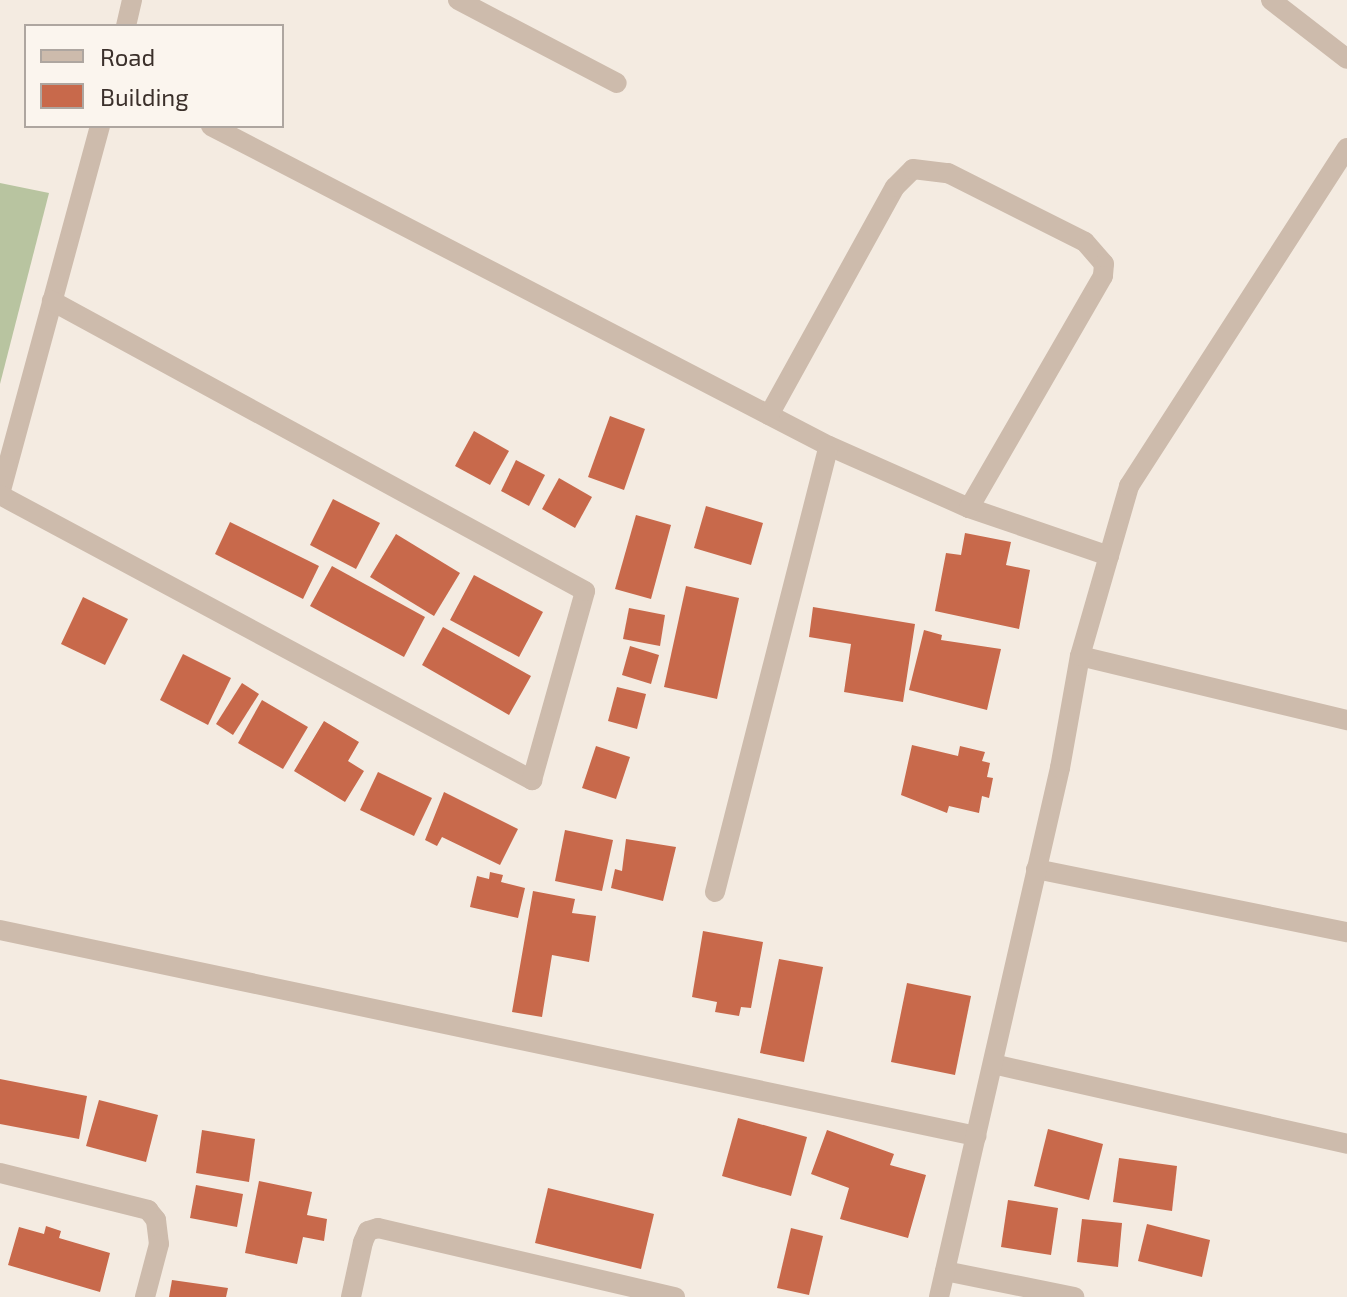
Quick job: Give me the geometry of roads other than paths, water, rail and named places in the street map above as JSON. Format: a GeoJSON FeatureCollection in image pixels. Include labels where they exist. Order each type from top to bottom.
{"type":"FeatureCollection","features":[{"type":"Feature","properties":{"kind":"street"},"geometry":{"type":"LineString","coordinates":[[126,24],[132,0]]}},
{"type":"Feature","properties":{"kind":"street"},"geometry":{"type":"LineString","coordinates":[[458,0],[617,83]]}},
{"type":"Feature","properties":{"kind":"street"},"geometry":{"type":"LineString","coordinates":[[1271,0],[1347,59]]}},
{"type":"Feature","properties":{"kind":"street"},"geometry":{"type":"LineString","coordinates":[[52,301],[585,591],[532,780],[0,495],[52,301],[99,128]]}},
{"type":"Feature","properties":{"kind":"street"},"geometry":{"type":"LineString","coordinates":[[215,128],[829,446],[969,508],[1109,556]]}},
{"type":"Feature","properties":{"kind":"street"},"geometry":{"type":"LineString","coordinates":[[939,1297],[1036,869],[1080,656],[1129,486],[1347,148]]}},
{"type":"Feature","properties":{"kind":"street"},"geometry":{"type":"LineString","coordinates":[[769,415],[895,187],[913,169],[925,166],[948,173],[1085,242],[1104,264],[1103,276],[969,508]]}},
{"type":"Feature","properties":{"kind":"street"},"geometry":{"type":"LineString","coordinates":[[715,892],[829,446]]}},
{"type":"Feature","properties":{"kind":"street"},"geometry":{"type":"LineString","coordinates":[[1080,656],[1347,720]]}},
{"type":"Feature","properties":{"kind":"street"},"geometry":{"type":"LineString","coordinates":[[1036,869],[1347,932]]}},
{"type":"Feature","properties":{"kind":"street"},"geometry":{"type":"LineString","coordinates":[[0,930],[976,1136]]}},
{"type":"Feature","properties":{"kind":"street"},"geometry":{"type":"LineString","coordinates":[[993,1064],[1347,1144]]}},
{"type":"Feature","properties":{"kind":"street"},"geometry":{"type":"LineString","coordinates":[[0,1173],[148,1210],[156,1220],[159,1244],[145,1297]]}},
{"type":"Feature","properties":{"kind":"street"},"geometry":{"type":"LineString","coordinates":[[351,1297],[363,1242],[368,1231],[378,1228],[675,1297]]}},
{"type":"Feature","properties":{"kind":"street"},"geometry":{"type":"LineString","coordinates":[[945,1271],[1074,1297]]}}]}
